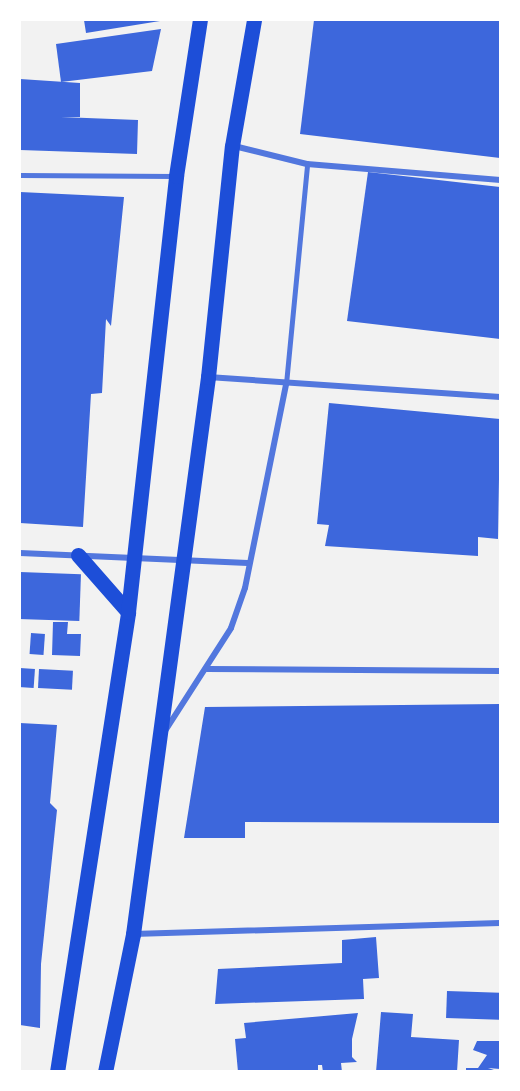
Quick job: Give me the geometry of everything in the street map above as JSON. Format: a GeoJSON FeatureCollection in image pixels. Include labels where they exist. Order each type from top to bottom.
{"type":"FeatureCollection","features":[{"type":"Feature","properties":{"kind":"main road"},"geometry":{"type":"LineString","coordinates":[[57,1071],[128,612],[176,176],[200,20]]}},
{"type":"Feature","properties":{"kind":"main road"},"geometry":{"type":"LineString","coordinates":[[105,1071],[133,934],[208,377],[232,146],[254,20]]}},
{"type":"Feature","properties":{"kind":"main road"},"geometry":{"type":"LineString","coordinates":[[78,555],[128,612]]}},
{"type":"Feature","properties":{"kind":"street"},"geometry":{"type":"LineString","coordinates":[[232,146],[307,164],[501,180]]}},
{"type":"Feature","properties":{"kind":"street"},"geometry":{"type":"LineString","coordinates":[[208,377],[501,397]]}},
{"type":"Feature","properties":{"kind":"street"},"geometry":{"type":"LineString","coordinates":[[160,739],[207,669],[231,628],[245,588],[248,563],[286,384]]}},
{"type":"Feature","properties":{"kind":"street"},"geometry":{"type":"LineString","coordinates":[[20,553],[182,562],[248,563]]}},
{"type":"Feature","properties":{"kind":"street"},"geometry":{"type":"LineString","coordinates":[[207,669],[501,671]]}},
{"type":"Feature","properties":{"kind":"street"},"geometry":{"type":"LineString","coordinates":[[133,934],[501,923]]}},
{"type":"Feature","properties":{"kind":"lane"},"geometry":{"type":"LineString","coordinates":[[286,384],[307,164]]}},
{"type":"Feature","properties":{"kind":"lane"},"geometry":{"type":"LineString","coordinates":[[20,175],[176,176]]}},
{"type":"Feature","properties":{"kind":"building"},"geometry":{"type":"Polygon","coordinates":[[[84,20],[160,20],[160,21],[86,33],[84,20]]]}},
{"type":"Feature","properties":{"kind":"building"},"geometry":{"type":"Polygon","coordinates":[[[314,20],[500,20],[500,158],[300,134],[314,20]]]}},
{"type":"Feature","properties":{"kind":"building"},"geometry":{"type":"Polygon","coordinates":[[[161,29],[152,71],[61,82],[56,44],[161,29]]]}},
{"type":"Feature","properties":{"kind":"building"},"geometry":{"type":"Polygon","coordinates":[[[20,79],[80,83],[80,117],[61,117],[138,120],[137,154],[20,150],[20,79]]]}},
{"type":"Feature","properties":{"kind":"building"},"geometry":{"type":"Polygon","coordinates":[[[368,172],[500,187],[500,339],[347,321],[368,172]]]}},
{"type":"Feature","properties":{"kind":"building"},"geometry":{"type":"Polygon","coordinates":[[[20,192],[124,197],[111,326],[106,319],[102,393],[91,394],[83,527],[20,523],[20,192]]]}},
{"type":"Feature","properties":{"kind":"building"},"geometry":{"type":"Polygon","coordinates":[[[329,403],[500,419],[498,539],[478,537],[478,556],[325,546],[329,525],[317,524],[329,403]]]}},
{"type":"Feature","properties":{"kind":"building"},"geometry":{"type":"Polygon","coordinates":[[[20,572],[81,574],[79,621],[20,619],[20,572]]]}},
{"type":"Feature","properties":{"kind":"building"},"geometry":{"type":"Polygon","coordinates":[[[53,622],[68,622],[67,634],[81,634],[80,656],[52,655],[53,622]]]}},
{"type":"Feature","properties":{"kind":"building"},"geometry":{"type":"Polygon","coordinates":[[[31,633],[45,634],[44,655],[30,654],[31,633]]]}},
{"type":"Feature","properties":{"kind":"building"},"geometry":{"type":"Polygon","coordinates":[[[20,668],[35,669],[34,688],[20,687],[20,668]]]}},
{"type":"Feature","properties":{"kind":"building"},"geometry":{"type":"Polygon","coordinates":[[[39,669],[73,671],[72,690],[38,688],[39,669]]]}},
{"type":"Feature","properties":{"kind":"building"},"geometry":{"type":"Polygon","coordinates":[[[500,704],[500,823],[245,822],[245,838],[184,838],[205,707],[500,704]]]}},
{"type":"Feature","properties":{"kind":"building"},"geometry":{"type":"Polygon","coordinates":[[[20,723],[57,725],[50,803],[57,810],[41,964],[40,1028],[20,1025],[20,723]]]}},
{"type":"Feature","properties":{"kind":"building"},"geometry":{"type":"Polygon","coordinates":[[[376,937],[379,978],[363,979],[364,999],[215,1004],[218,969],[342,963],[342,940],[376,937]]]}},
{"type":"Feature","properties":{"kind":"building"},"geometry":{"type":"Polygon","coordinates":[[[447,991],[500,993],[499,1020],[446,1018],[447,991]]]}},
{"type":"Feature","properties":{"kind":"building"},"geometry":{"type":"Polygon","coordinates":[[[381,1012],[413,1014],[411,1037],[459,1040],[457,1072],[376,1072],[381,1012]]]}},
{"type":"Feature","properties":{"kind":"building"},"geometry":{"type":"Polygon","coordinates":[[[358,1013],[352,1039],[352,1057],[357,1062],[341,1063],[342,1072],[323,1072],[322,1065],[318,1065],[318,1072],[238,1072],[235,1039],[246,1038],[244,1023],[358,1013]]]}},
{"type":"Feature","properties":{"kind":"building"},"geometry":{"type":"Polygon","coordinates":[[[477,1041],[500,1041],[500,1069],[488,1068],[500,1072],[466,1072],[466,1068],[478,1068],[487,1055],[473,1050],[477,1041]]]}}]}
